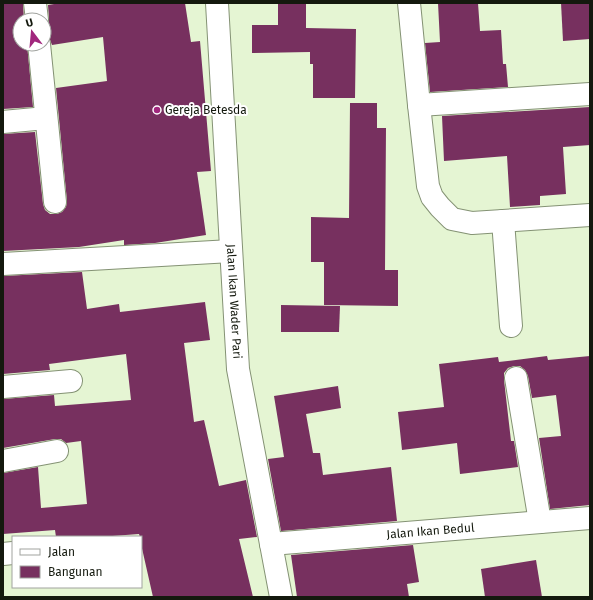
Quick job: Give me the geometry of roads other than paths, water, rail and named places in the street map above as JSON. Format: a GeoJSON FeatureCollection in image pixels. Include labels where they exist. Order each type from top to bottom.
{"type":"FeatureCollection","features":[{"type":"Feature","properties":{"kind":"street","name":"Jalan Ikan Wader Pari"},"geometry":{"type":"LineString","coordinates":[[217,3],[238,369],[281,597]]}},
{"type":"Feature","properties":{"kind":"street"},"geometry":{"type":"LineString","coordinates":[[409,3],[418,105],[428,186],[432,197],[440,207],[452,219],[472,223],[590,215]]}},
{"type":"Feature","properties":{"kind":"street"},"geometry":{"type":"LineString","coordinates":[[40,52],[55,202]]}},
{"type":"Feature","properties":{"kind":"street"},"geometry":{"type":"LineString","coordinates":[[418,105],[590,94]]}},
{"type":"Feature","properties":{"kind":"street"},"geometry":{"type":"LineString","coordinates":[[3,122],[46,118]]}},
{"type":"Feature","properties":{"kind":"street"},"geometry":{"type":"LineString","coordinates":[[503,221],[511,326]]}},
{"type":"Feature","properties":{"kind":"street"},"geometry":{"type":"LineString","coordinates":[[3,264],[231,251]]}},
{"type":"Feature","properties":{"kind":"street"},"geometry":{"type":"LineString","coordinates":[[516,378],[540,522]]}},
{"type":"Feature","properties":{"kind":"street"},"geometry":{"type":"LineString","coordinates":[[3,387],[71,381]]}},
{"type":"Feature","properties":{"kind":"street"},"geometry":{"type":"LineString","coordinates":[[3,461],[57,451]]}},
{"type":"Feature","properties":{"kind":"street","name":"Jalan Ikan Bedul"},"geometry":{"type":"LineString","coordinates":[[271,544],[590,518]]}},
{"type":"Feature","properties":{"kind":"place","name":"Gereja Betesda"},"geometry":{"type":"Point","coordinates":[157,110]}}]}
